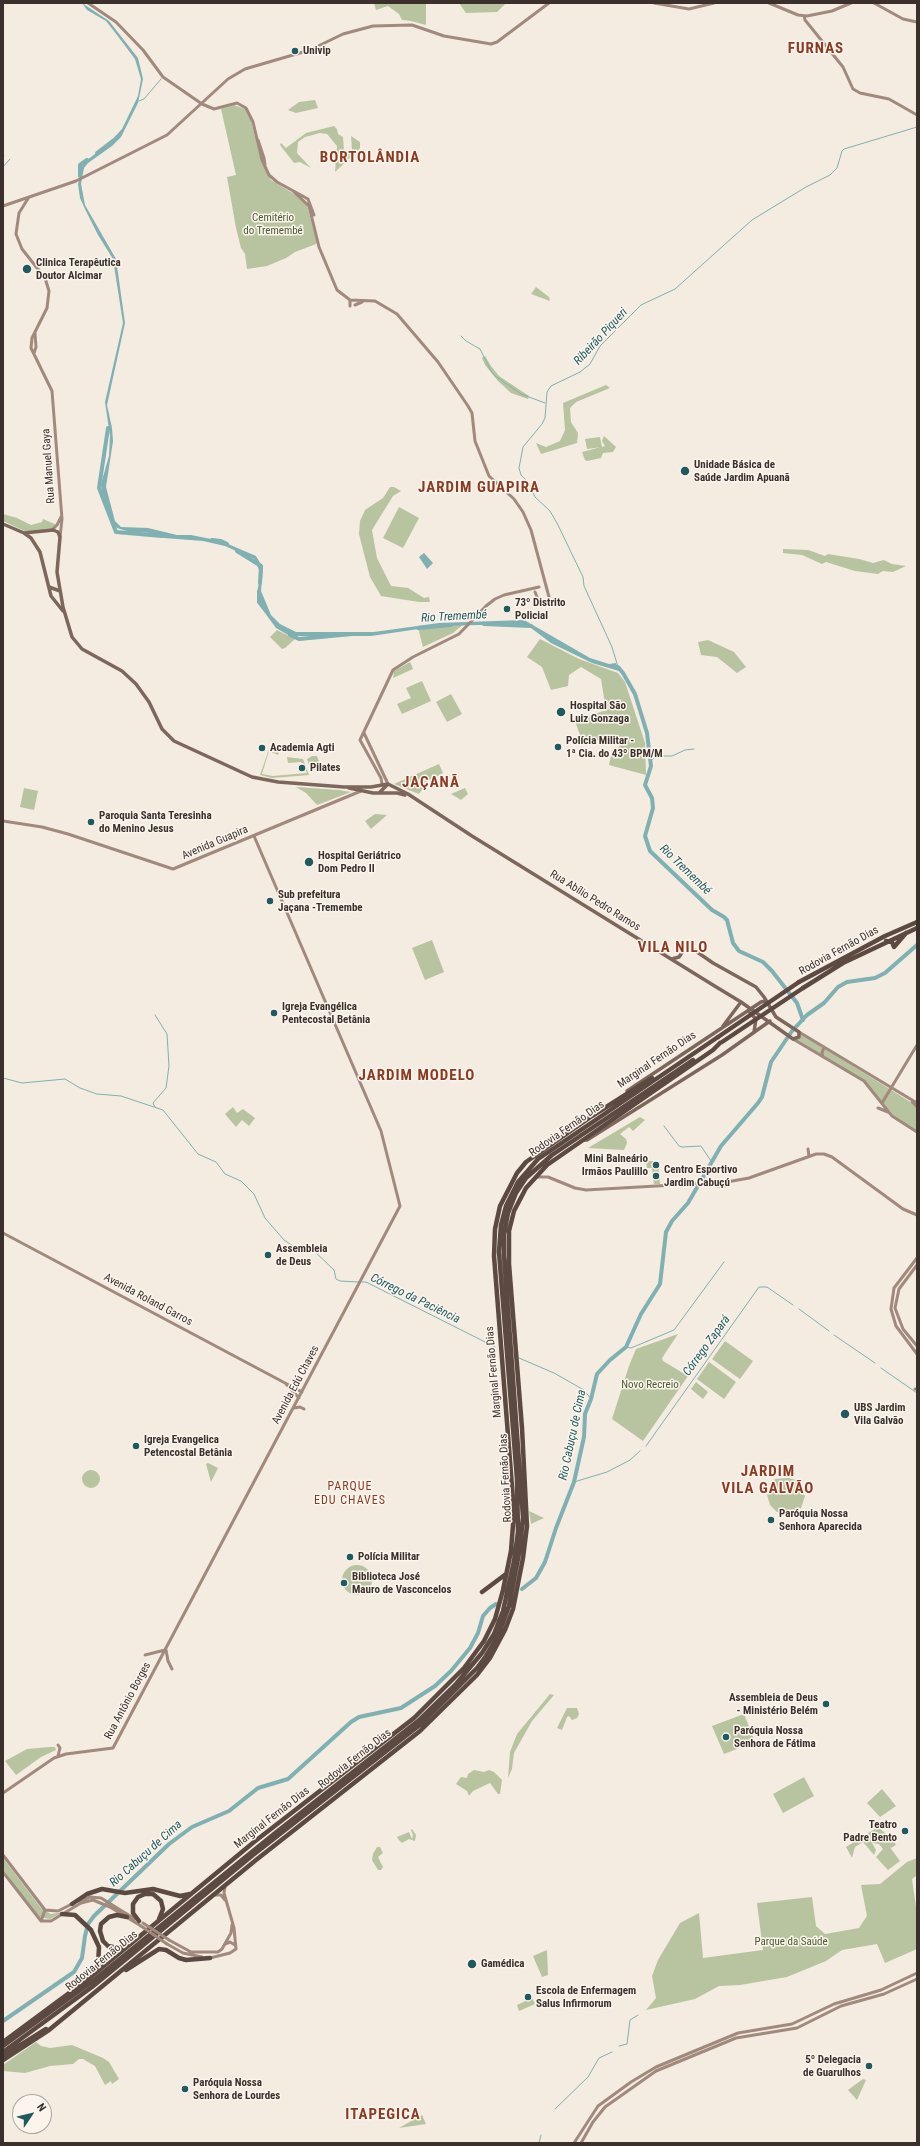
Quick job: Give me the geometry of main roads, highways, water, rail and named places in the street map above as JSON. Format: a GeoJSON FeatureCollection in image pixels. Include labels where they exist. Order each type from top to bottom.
{"type":"FeatureCollection","features":[{"type":"Feature","properties":{"kind":"highway","name":"Rodovia Fernão Dias"},"geometry":{"type":"LineString","coordinates":[[3,2046],[94,1980],[244,1858],[418,1721],[474,1665],[489,1644],[503,1611],[514,1561],[518,1519],[517,1479],[499,1252],[501,1225],[506,1206],[518,1182],[538,1160],[800,982],[885,936],[917,922]]}},
{"type":"Feature","properties":{"kind":"highway","name":"Rodovia Fernão Dias"},"geometry":{"type":"LineString","coordinates":[[3,2052],[92,1987],[214,1887],[421,1724],[477,1668],[492,1646],[509,1606],[520,1548],[523,1517],[504,1255],[505,1224],[512,1203],[526,1178],[559,1149],[803,988],[843,963],[886,941],[917,928]]}},
{"type":"Feature","properties":{"kind":"highway"},"geometry":{"type":"LineString","coordinates":[[886,941],[891,942],[894,947],[907,932]]}},
{"type":"Feature","properties":{"kind":"highway","name":"Marginal Fernão Dias"},"geometry":{"type":"LineString","coordinates":[[3,2060],[24,2047],[65,2016],[194,1910],[430,1723],[481,1670],[505,1630],[518,1586],[527,1526],[522,1428],[509,1264],[509,1231],[514,1211],[521,1195],[534,1178],[547,1165],[713,1050],[721,1042]]}},
{"type":"Feature","properties":{"kind":"highway"},"geometry":{"type":"LineString","coordinates":[[592,1116],[682,1062]]}},
{"type":"Feature","properties":{"kind":"highway","name":"Marginal Fernão Dias"},"geometry":{"type":"LineString","coordinates":[[3,2042],[88,1979],[254,1842],[406,1724],[459,1674],[477,1652],[490,1630],[501,1598],[512,1543],[514,1512],[494,1256],[497,1219],[504,1197],[522,1165],[592,1116]]}},
{"type":"Feature","properties":{"kind":"highway"},"geometry":{"type":"LineString","coordinates":[[482,1592],[496,1583],[507,1573]]}},
{"type":"Feature","properties":{"kind":"highway"},"geometry":{"type":"LineString","coordinates":[[244,1858],[254,1842]]}},
{"type":"Feature","properties":{"kind":"highway"},"geometry":{"type":"LineString","coordinates":[[194,1910],[214,1887]]}},
{"type":"Feature","properties":{"kind":"highway"},"geometry":{"type":"LineString","coordinates":[[72,1904],[96,1890],[125,1893],[151,1889],[180,1896],[193,1893]]}},
{"type":"Feature","properties":{"kind":"highway"},"geometry":{"type":"LineString","coordinates":[[141,1923],[133,1913],[133,1904],[140,1896],[150,1894],[157,1896],[163,1903],[163,1912],[156,1924]]}},
{"type":"Feature","properties":{"kind":"highway"},"geometry":{"type":"LineString","coordinates":[[62,1914],[72,1914],[84,1922],[91,1930],[98,1943],[98,1965],[88,1979]]}},
{"type":"Feature","properties":{"kind":"highway"},"geometry":{"type":"LineString","coordinates":[[127,1918],[117,1915],[106,1918],[101,1924],[100,1934],[103,1940],[111,1947],[120,1948],[134,1942]]}},
{"type":"Feature","properties":{"kind":"highway"},"geometry":{"type":"LineString","coordinates":[[114,1976],[159,1949],[166,1950],[179,1958],[186,1960],[210,1958]]}},
{"type":"Feature","properties":{"kind":"highway"},"geometry":{"type":"LineString","coordinates":[[3,2056],[65,2016]]}},
{"type":"Feature","properties":{"kind":"main road"},"geometry":{"type":"LineString","coordinates":[[88,3],[116,22],[143,50],[160,74],[202,104],[214,109],[233,103],[244,106],[251,115],[265,166],[271,178],[302,194],[310,202],[319,244],[334,284],[340,293],[350,300],[367,300],[377,302],[392,310],[438,362],[469,407],[472,414],[475,441],[488,473],[493,481],[514,498],[523,512],[533,537],[548,592],[549,601],[542,605],[539,603],[535,592]]}},
{"type":"Feature","properties":{"kind":"main road"},"geometry":{"type":"LineString","coordinates":[[3,206],[84,178],[167,135],[228,79],[242,70],[310,50],[355,30],[380,25],[412,25],[444,36],[491,44],[497,42],[549,3]]}},
{"type":"Feature","properties":{"kind":"main road"},"geometry":{"type":"LineString","coordinates":[[654,3],[689,9],[714,3]]}},
{"type":"Feature","properties":{"kind":"main road"},"geometry":{"type":"LineString","coordinates":[[769,3],[798,15],[805,16],[832,11],[850,3]]}},
{"type":"Feature","properties":{"kind":"main road"},"geometry":{"type":"LineString","coordinates":[[874,3],[903,19],[917,22]]}},
{"type":"Feature","properties":{"kind":"main road"},"geometry":{"type":"LineString","coordinates":[[798,15],[806,21],[844,67],[853,89],[860,93],[889,99],[917,115]]}},
{"type":"Feature","properties":{"kind":"main road"},"geometry":{"type":"LineString","coordinates":[[805,16],[806,21]]}},
{"type":"Feature","properties":{"kind":"main road","name":"Rua Manuel Gaya"},"geometry":{"type":"LineString","coordinates":[[29,197],[19,214],[16,234],[22,249],[45,278],[49,294],[47,308],[35,332],[36,347],[34,354],[52,391],[62,515],[56,568],[65,613]]}},
{"type":"Feature","properties":{"kind":"main road"},"geometry":{"type":"LineString","coordinates":[[350,300],[350,306]]}},
{"type":"Feature","properties":{"kind":"main road"},"geometry":{"type":"LineString","coordinates":[[355,305],[367,300]]}},
{"type":"Feature","properties":{"kind":"main road"},"geometry":{"type":"LineString","coordinates":[[50,531],[57,526],[62,515]]}},
{"type":"Feature","properties":{"kind":"main road"},"geometry":{"type":"LineString","coordinates":[[3,524],[24,533],[31,538],[42,556],[48,586],[54,600],[65,613],[74,640],[86,651],[120,670],[132,679],[145,694],[162,729],[174,741],[252,777],[278,782],[344,787],[373,787]]}},
{"type":"Feature","properties":{"kind":"main road"},"geometry":{"type":"LineString","coordinates":[[24,533],[57,531],[60,537]]}},
{"type":"Feature","properties":{"kind":"main road"},"geometry":{"type":"LineString","coordinates":[[31,538],[35,533]]}},
{"type":"Feature","properties":{"kind":"main road"},"geometry":{"type":"LineString","coordinates":[[535,592],[544,580]]}},
{"type":"Feature","properties":{"kind":"main road"},"geometry":{"type":"LineString","coordinates":[[48,586],[54,590],[60,591]]}},
{"type":"Feature","properties":{"kind":"main road"},"geometry":{"type":"LineString","coordinates":[[360,740],[393,670],[413,657],[456,635],[467,627],[486,606],[495,599],[540,587],[548,592]]}},
{"type":"Feature","properties":{"kind":"main road"},"geometry":{"type":"LineString","coordinates":[[525,590],[535,592]]}},
{"type":"Feature","properties":{"kind":"main road"},"geometry":{"type":"LineString","coordinates":[[364,734],[388,784]]}},
{"type":"Feature","properties":{"kind":"main road"},"geometry":{"type":"LineString","coordinates":[[360,740],[367,741]]}},
{"type":"Feature","properties":{"kind":"main road"},"geometry":{"type":"LineString","coordinates":[[360,740],[381,778],[382,784]]}},
{"type":"Feature","properties":{"kind":"main road"},"geometry":{"type":"LineString","coordinates":[[361,791],[382,784],[388,784]]}},
{"type":"Feature","properties":{"kind":"main road"},"geometry":{"type":"LineString","coordinates":[[378,794],[384,790],[388,784]]}},
{"type":"Feature","properties":{"kind":"main road","name":"Rua Abílio Pedro Ramos"},"geometry":{"type":"LineString","coordinates":[[388,784],[752,1008],[793,1039]]}},
{"type":"Feature","properties":{"kind":"main road"},"geometry":{"type":"LineString","coordinates":[[344,787],[378,794],[397,793],[411,798]]}},
{"type":"Feature","properties":{"kind":"main road"},"geometry":{"type":"LineString","coordinates":[[373,787],[373,793]]}},
{"type":"Feature","properties":{"kind":"main road","name":"Avenida Guapira"},"geometry":{"type":"LineString","coordinates":[[3,821],[33,825],[68,834],[173,869],[254,836],[326,804],[361,791]]}},
{"type":"Feature","properties":{"kind":"main road","name":"Avenida Edú Chaves"},"geometry":{"type":"LineString","coordinates":[[159,1662],[400,1206],[381,1131],[254,836]]}},
{"type":"Feature","properties":{"kind":"main road"},"geometry":{"type":"LineString","coordinates":[[672,959],[679,957],[687,945],[713,963],[756,987],[776,1017],[790,1027],[917,1103]]}},
{"type":"Feature","properties":{"kind":"main road"},"geometry":{"type":"LineString","coordinates":[[679,957],[682,965]]}},
{"type":"Feature","properties":{"kind":"main road","name":"Marginal Fernão Dias"},"geometry":{"type":"LineString","coordinates":[[592,1116],[752,1008],[766,1001]]}},
{"type":"Feature","properties":{"kind":"main road"},"geometry":{"type":"LineString","coordinates":[[722,1028],[728,1017],[741,1002]]}},
{"type":"Feature","properties":{"kind":"main road"},"geometry":{"type":"LineString","coordinates":[[746,1012],[753,1014],[756,1019],[754,1033]]}},
{"type":"Feature","properties":{"kind":"main road"},"geometry":{"type":"LineString","coordinates":[[583,1140],[587,1140],[754,1033],[770,1021]]}},
{"type":"Feature","properties":{"kind":"main road"},"geometry":{"type":"LineString","coordinates":[[793,1039],[798,1038],[798,1032]]}},
{"type":"Feature","properties":{"kind":"main road"},"geometry":{"type":"LineString","coordinates":[[793,1039],[864,1081],[892,1116]]}},
{"type":"Feature","properties":{"kind":"main road"},"geometry":{"type":"LineString","coordinates":[[882,1103],[917,1045]]}},
{"type":"Feature","properties":{"kind":"main road"},"geometry":{"type":"LineString","coordinates":[[823,1057],[822,1053],[824,1047]]}},
{"type":"Feature","properties":{"kind":"main road"},"geometry":{"type":"LineString","coordinates":[[908,1098],[917,1107]]}},
{"type":"Feature","properties":{"kind":"main road"},"geometry":{"type":"LineString","coordinates":[[878,1108],[917,1132]]}},
{"type":"Feature","properties":{"kind":"main road"},"geometry":{"type":"LineString","coordinates":[[808,1149],[809,1156]]}},
{"type":"Feature","properties":{"kind":"main road"},"geometry":{"type":"LineString","coordinates":[[534,1178],[542,1176],[548,1177],[579,1189],[693,1184],[718,1181],[727,1182],[752,1177],[816,1154],[828,1155],[903,1209],[917,1215]]}},
{"type":"Feature","properties":{"kind":"main road"},"geometry":{"type":"LineString","coordinates":[[547,1165],[544,1171],[548,1177]]}},
{"type":"Feature","properties":{"kind":"main road"},"geometry":{"type":"LineString","coordinates":[[713,1186],[718,1181]]}},
{"type":"Feature","properties":{"kind":"main road"},"geometry":{"type":"LineString","coordinates":[[703,1183],[725,1187],[727,1182]]}},
{"type":"Feature","properties":{"kind":"main road","name":"Avenida Roland Garros"},"geometry":{"type":"LineString","coordinates":[[3,1233],[294,1387],[301,1395]]}},
{"type":"Feature","properties":{"kind":"main road"},"geometry":{"type":"LineString","coordinates":[[917,1258],[916,1264],[900,1289],[895,1308],[903,1329],[917,1346]]}},
{"type":"Feature","properties":{"kind":"main road"},"geometry":{"type":"LineString","coordinates":[[916,1264],[894,1288],[891,1308],[896,1326],[917,1354]]}},
{"type":"Feature","properties":{"kind":"main road","name":"Avenida Roland Garros"},"geometry":{"type":"LineString","coordinates":[[285,1383],[301,1395]]}},
{"type":"Feature","properties":{"kind":"main road"},"geometry":{"type":"LineString","coordinates":[[294,1408],[299,1406],[304,1409]]}},
{"type":"Feature","properties":{"kind":"main road"},"geometry":{"type":"LineString","coordinates":[[145,1655],[166,1649],[167,1658],[172,1669]]}},
{"type":"Feature","properties":{"kind":"main road","name":"Rua Antônio Borges"},"geometry":{"type":"LineString","coordinates":[[58,1756],[113,1748],[159,1662]]}},
{"type":"Feature","properties":{"kind":"main road"},"geometry":{"type":"LineString","coordinates":[[3,1793],[43,1764],[58,1756],[60,1748],[58,1745]]}},
{"type":"Feature","properties":{"kind":"main road"},"geometry":{"type":"LineString","coordinates":[[3,1855],[4,1860],[46,1910],[58,1911],[90,1897],[112,1905],[141,1923],[183,1953],[210,1958],[224,1955],[235,1947]]}},
{"type":"Feature","properties":{"kind":"main road"},"geometry":{"type":"LineString","coordinates":[[3,1872],[41,1921]]}},
{"type":"Feature","properties":{"kind":"main road"},"geometry":{"type":"LineString","coordinates":[[228,1883],[224,1890],[234,1928],[235,1947]]}},
{"type":"Feature","properties":{"kind":"main road"},"geometry":{"type":"LineString","coordinates":[[168,1942],[198,1954],[218,1952],[225,1944],[232,1927],[224,1900],[218,1894],[209,1898]]}},
{"type":"Feature","properties":{"kind":"main road"},"geometry":{"type":"LineString","coordinates":[[41,1921],[50,1921],[88,1901],[104,1901]]}},
{"type":"Feature","properties":{"kind":"main road"},"geometry":{"type":"LineString","coordinates":[[112,1905],[127,1918],[141,1923]]}},
{"type":"Feature","properties":{"kind":"main road"},"geometry":{"type":"LineString","coordinates":[[41,1921],[46,1910]]}},
{"type":"Feature","properties":{"kind":"main road"},"geometry":{"type":"LineString","coordinates":[[225,1944],[230,1942],[235,1947]]}},
{"type":"Feature","properties":{"kind":"main road"},"geometry":{"type":"LineString","coordinates":[[574,2143],[598,2106],[627,2085],[656,2067],[738,2033],[792,2024],[834,2004],[880,1990],[917,1975]]}},
{"type":"Feature","properties":{"kind":"main road"},"geometry":{"type":"LineString","coordinates":[[581,2143],[593,2122],[605,2107],[656,2071],[736,2038],[795,2028],[841,2006],[884,1994],[917,1975]]}},
{"type":"Feature","properties":{"kind":"water"},"geometry":{"type":"Polygon","coordinates":[[[82,3],[109,21],[138,58],[143,79],[138,103],[121,137],[112,146],[88,163],[84,168],[81,184],[85,205],[116,259],[125,323],[107,405],[113,441],[106,487],[115,521],[121,527],[148,528],[177,535],[191,535],[221,541],[256,556],[263,568],[261,591],[271,615],[280,624],[296,632],[374,632],[439,623],[524,620],[590,658],[609,664],[616,663],[619,671],[592,663],[551,643],[531,628],[520,624],[439,626],[371,636],[290,636],[276,628],[265,613],[257,592],[261,574],[254,559],[225,546],[203,541],[164,538],[151,533],[130,532],[117,528],[114,525],[102,496],[101,484],[109,456],[110,436],[105,402],[123,323],[113,259],[98,235],[85,209],[80,198],[78,184],[83,163],[107,145],[122,129],[138,96],[141,79],[135,59],[117,35],[106,21],[87,10],[82,3]]]}},
{"type":"Feature","properties":{"kind":"water"},"geometry":{"type":"Polygon","coordinates":[[[424,553],[433,563],[427,569],[419,557],[424,553]]]}},
{"type":"Feature","properties":{"kind":"waterway"},"geometry":{"type":"LineString","coordinates":[[139,101],[144,99],[161,79]]}},
{"type":"Feature","properties":{"kind":"waterway","name":"Ribeirão Piqueri"},"geometry":{"type":"LineString","coordinates":[[618,667],[612,647],[584,586],[583,577],[558,525],[550,511],[535,497],[529,483],[521,475],[519,468],[523,447],[542,424],[545,418],[547,392],[551,386],[580,372],[590,364],[600,346],[641,305],[675,289],[752,220],[806,187],[830,175],[837,168],[844,149],[917,127]]}},
{"type":"Feature","properties":{"kind":"waterway","name":"Rio Tremembé"},"geometry":{"type":"LineString","coordinates":[[97,153],[114,140]]}},
{"type":"Feature","properties":{"kind":"waterway"},"geometry":{"type":"LineString","coordinates":[[3,167],[10,159]]}},
{"type":"Feature","properties":{"kind":"waterway","name":"Rio Tremembé"},"geometry":{"type":"LineString","coordinates":[[80,176],[80,165],[87,160]]}},
{"type":"Feature","properties":{"kind":"waterway"},"geometry":{"type":"LineString","coordinates":[[461,336],[466,341],[480,349],[495,376],[521,394],[545,403]]}},
{"type":"Feature","properties":{"kind":"waterway","name":"Rio Tremembé"},"geometry":{"type":"LineString","coordinates":[[108,428],[99,488],[116,532],[162,536]]}},
{"type":"Feature","properties":{"kind":"waterway","name":"Rio Tremembé"},"geometry":{"type":"LineString","coordinates":[[212,540],[221,541],[227,544]]}},
{"type":"Feature","properties":{"kind":"waterway","name":"Rio Tremembé"},"geometry":{"type":"LineString","coordinates":[[237,551],[261,566],[260,583]]}},
{"type":"Feature","properties":{"kind":"waterway","name":"Rio Tremembé"},"geometry":{"type":"LineString","coordinates":[[259,592],[259,602],[266,611]]}},
{"type":"Feature","properties":{"kind":"waterway","name":"Rio Tremembé"},"geometry":{"type":"LineString","coordinates":[[484,624],[531,626]]}},
{"type":"Feature","properties":{"kind":"waterway","name":"Rio Tremembé"},"geometry":{"type":"LineString","coordinates":[[418,628],[451,625]]}},
{"type":"Feature","properties":{"kind":"waterway","name":"Rio Tremembé"},"geometry":{"type":"LineString","coordinates":[[290,635],[299,639],[352,634]]}},
{"type":"Feature","properties":{"kind":"waterway","name":"Rio Tremembé"},"geometry":{"type":"LineString","coordinates":[[614,667],[618,667],[623,673],[635,694],[647,733],[651,766],[645,785],[652,798],[653,808],[645,836],[650,851],[712,910],[727,920],[733,943],[739,951],[763,962],[772,971],[797,1003],[803,1020]]}},
{"type":"Feature","properties":{"kind":"waterway"},"geometry":{"type":"LineString","coordinates":[[651,760],[658,756],[672,756],[685,750],[694,749]]}},
{"type":"Feature","properties":{"kind":"waterway","name":"Rio Cabuçu de Cima"},"geometry":{"type":"LineString","coordinates":[[522,1589],[536,1578],[545,1562],[556,1528],[574,1482],[584,1437],[585,1414],[591,1399],[597,1374],[610,1360],[626,1347],[641,1314],[660,1284],[666,1232],[672,1221],[688,1203],[721,1146],[762,1097],[771,1062],[792,1031],[807,1015],[824,1003],[838,987],[847,982],[875,978],[885,973],[917,945]]}},
{"type":"Feature","properties":{"kind":"waterway"},"geometry":{"type":"LineString","coordinates":[[155,1015],[167,1034],[169,1066],[166,1088],[153,1103],[155,1107]]}},
{"type":"Feature","properties":{"kind":"waterway","name":"Córrego da Paciência"},"geometry":{"type":"LineString","coordinates":[[3,1078],[22,1083],[65,1079],[80,1088],[97,1094],[121,1096],[163,1110],[198,1154],[216,1162],[225,1174],[241,1181],[254,1194],[265,1218],[284,1240],[293,1246],[309,1246],[334,1270],[336,1279],[340,1281],[359,1282]]}},
{"type":"Feature","properties":{"kind":"waterway"},"geometry":{"type":"LineString","coordinates":[[664,1126],[679,1146],[701,1146],[711,1161]]}},
{"type":"Feature","properties":{"kind":"waterway"},"geometry":{"type":"LineString","coordinates":[[626,1347],[631,1348],[674,1330],[724,1262]]}},
{"type":"Feature","properties":{"kind":"waterway","name":"Córrego da Paciência"},"geometry":{"type":"LineString","coordinates":[[362,1282],[366,1282],[495,1347]]}},
{"type":"Feature","properties":{"kind":"waterway","name":"Córrego Zapará"},"geometry":{"type":"LineString","coordinates":[[646,1446],[759,1287],[767,1287],[793,1305]]}},
{"type":"Feature","properties":{"kind":"waterway","name":"Córrego Zapará"},"geometry":{"type":"LineString","coordinates":[[799,1309],[829,1331]]}},
{"type":"Feature","properties":{"kind":"waterway","name":"Córrego Zapará"},"geometry":{"type":"LineString","coordinates":[[834,1335],[875,1363]]}},
{"type":"Feature","properties":{"kind":"waterway","name":"Córrego da Paciência"},"geometry":{"type":"LineString","coordinates":[[519,1358],[554,1373],[584,1390],[591,1399]]}},
{"type":"Feature","properties":{"kind":"waterway","name":"Córrego Zapará"},"geometry":{"type":"LineString","coordinates":[[881,1368],[917,1393]]}},
{"type":"Feature","properties":{"kind":"waterway","name":"Córrego Zapará"},"geometry":{"type":"LineString","coordinates":[[574,1482],[607,1472],[630,1460],[640,1451]]}},
{"type":"Feature","properties":{"kind":"waterway","name":"Rio Cabuçu de Cima"},"geometry":{"type":"LineString","coordinates":[[3,2021],[74,1972],[82,1958],[88,1924],[94,1916],[169,1844],[192,1827],[229,1811],[258,1788],[288,1779],[351,1722],[359,1717],[401,1708],[435,1686],[451,1671],[470,1648],[478,1633],[483,1616],[496,1604]]}},
{"type":"Feature","properties":{"kind":"waterway"},"geometry":{"type":"LineString","coordinates":[[619,2046],[627,2044],[630,2020],[638,2015]]}},
{"type":"Feature","properties":{"kind":"waterway"},"geometry":{"type":"LineString","coordinates":[[555,2109],[588,2077],[599,2058],[612,2052]]}},
{"type":"Feature","properties":{"kind":"waterway"},"geometry":{"type":"LineString","coordinates":[[539,2143],[541,2135]]}},
{"type":"Feature","properties":{"kind":"place","name":"Univip"},"geometry":{"type":"Point","coordinates":[295,51]}},
{"type":"Feature","properties":{"kind":"place","name":"Clinica Terapêutica Doutor Alcimar"},"geometry":{"type":"Point","coordinates":[27,269]}},
{"type":"Feature","properties":{"kind":"place","name":"Unidade Básica de Saúde Jardim Apuanã"},"geometry":{"type":"Point","coordinates":[685,471]}},
{"type":"Feature","properties":{"kind":"place","name":"73º Distrito Policial"},"geometry":{"type":"Point","coordinates":[507,609]}},
{"type":"Feature","properties":{"kind":"place","name":"Hospital São Luiz Gonzaga"},"geometry":{"type":"Point","coordinates":[561,712]}},
{"type":"Feature","properties":{"kind":"place","name":"Polícia Militar - 1ª Cia. do 43º BPM/M"},"geometry":{"type":"Point","coordinates":[558,747]}},
{"type":"Feature","properties":{"kind":"place","name":"Academia Agti"},"geometry":{"type":"Point","coordinates":[262,748]}},
{"type":"Feature","properties":{"kind":"place","name":"Pilates"},"geometry":{"type":"Point","coordinates":[302,768]}},
{"type":"Feature","properties":{"kind":"place","name":"Paroquia Santa Teresinha do Menino Jesus"},"geometry":{"type":"Point","coordinates":[91,822]}},
{"type":"Feature","properties":{"kind":"place","name":"Hospital Geriátrico Dom Pedro II"},"geometry":{"type":"Point","coordinates":[309,862]}},
{"type":"Feature","properties":{"kind":"place","name":"Sub prefeitura Jaçana -Tremembe"},"geometry":{"type":"Point","coordinates":[270,901]}},
{"type":"Feature","properties":{"kind":"place","name":"Igreja Evangélica Pentecostal Betânia"},"geometry":{"type":"Point","coordinates":[274,1013]}},
{"type":"Feature","properties":{"kind":"place","name":"Mini Balneário Irmãos Paulillo"},"geometry":{"type":"Point","coordinates":[656,1165]}},
{"type":"Feature","properties":{"kind":"place","name":"Centro Esportivo Jardim Cabuçú"},"geometry":{"type":"Point","coordinates":[656,1176]}},
{"type":"Feature","properties":{"kind":"place","name":"Assembleia de Deus"},"geometry":{"type":"Point","coordinates":[268,1255]}},
{"type":"Feature","properties":{"kind":"place","name":"UBS Jardim Vila Galvão"},"geometry":{"type":"Point","coordinates":[845,1414]}},
{"type":"Feature","properties":{"kind":"place","name":"Igreja Evangelica Petencostal Betânia"},"geometry":{"type":"Point","coordinates":[136,1446]}},
{"type":"Feature","properties":{"kind":"place","name":"Paróquia Nossa Senhora Aparecida"},"geometry":{"type":"Point","coordinates":[771,1520]}},
{"type":"Feature","properties":{"kind":"place","name":"Polícia Militar"},"geometry":{"type":"Point","coordinates":[350,1557]}},
{"type":"Feature","properties":{"kind":"place","name":"Biblioteca José Mauro de Vasconcelos"},"geometry":{"type":"Point","coordinates":[344,1583]}},
{"type":"Feature","properties":{"kind":"place","name":"Assembleia de Deus - Ministério Belém"},"geometry":{"type":"Point","coordinates":[826,1704]}},
{"type":"Feature","properties":{"kind":"place","name":"Paróquia Nossa Senhora de Fátima"},"geometry":{"type":"Point","coordinates":[726,1737]}},
{"type":"Feature","properties":{"kind":"place","name":"Teatro Padre Bento"},"geometry":{"type":"Point","coordinates":[905,1831]}},
{"type":"Feature","properties":{"kind":"place","name":"Gamédica"},"geometry":{"type":"Point","coordinates":[472,1964]}},
{"type":"Feature","properties":{"kind":"place","name":"Escola de Enfermagem Salus Infirmorum"},"geometry":{"type":"Point","coordinates":[528,1997]}},
{"type":"Feature","properties":{"kind":"place","name":"5º Delegacia de Guarulhos"},"geometry":{"type":"Point","coordinates":[869,2066]}},
{"type":"Feature","properties":{"kind":"place","name":"Paróquia Nossa Senhora de Lourdes"},"geometry":{"type":"Point","coordinates":[185,2089]}},
{"type":"Feature","properties":{"kind":"district","name":"FURNAS"},"geometry":{"type":"Point","coordinates":[816,49]}},
{"type":"Feature","properties":{"kind":"district","name":"BORTOLÂNDIA"},"geometry":{"type":"Point","coordinates":[370,158]}},
{"type":"Feature","properties":{"kind":"district","name":"JARDIM GUAPIRA"},"geometry":{"type":"Point","coordinates":[479,488]}},
{"type":"Feature","properties":{"kind":"district","name":"JAÇANÃ"},"geometry":{"type":"Point","coordinates":[431,783]}},
{"type":"Feature","properties":{"kind":"district","name":"VILA NILO"},"geometry":{"type":"Point","coordinates":[673,948]}},
{"type":"Feature","properties":{"kind":"district","name":"JARDIM MODELO"},"geometry":{"type":"Point","coordinates":[417,1076]}},
{"type":"Feature","properties":{"kind":"district","name":"JARDIM VILA GALVÃO"},"geometry":{"type":"Point","coordinates":[768,1480]}},
{"type":"Feature","properties":{"kind":"district","name":"PARQUE EDU CHAVES"},"geometry":{"type":"Point","coordinates":[350,1494]}},
{"type":"Feature","properties":{"kind":"district","name":"ITAPEGICA"},"geometry":{"type":"Point","coordinates":[383,2115]}},
{"type":"Feature","properties":{"kind":"park label","name":"Cemitério do Tremembé"},"geometry":{"type":"Point","coordinates":[273,224]}},
{"type":"Feature","properties":{"kind":"park label","name":"Novo Recreio"},"geometry":{"type":"Point","coordinates":[650,1385]}},
{"type":"Feature","properties":{"kind":"park label","name":"Parque da Saúde"},"geometry":{"type":"Point","coordinates":[791,1942]}}]}
